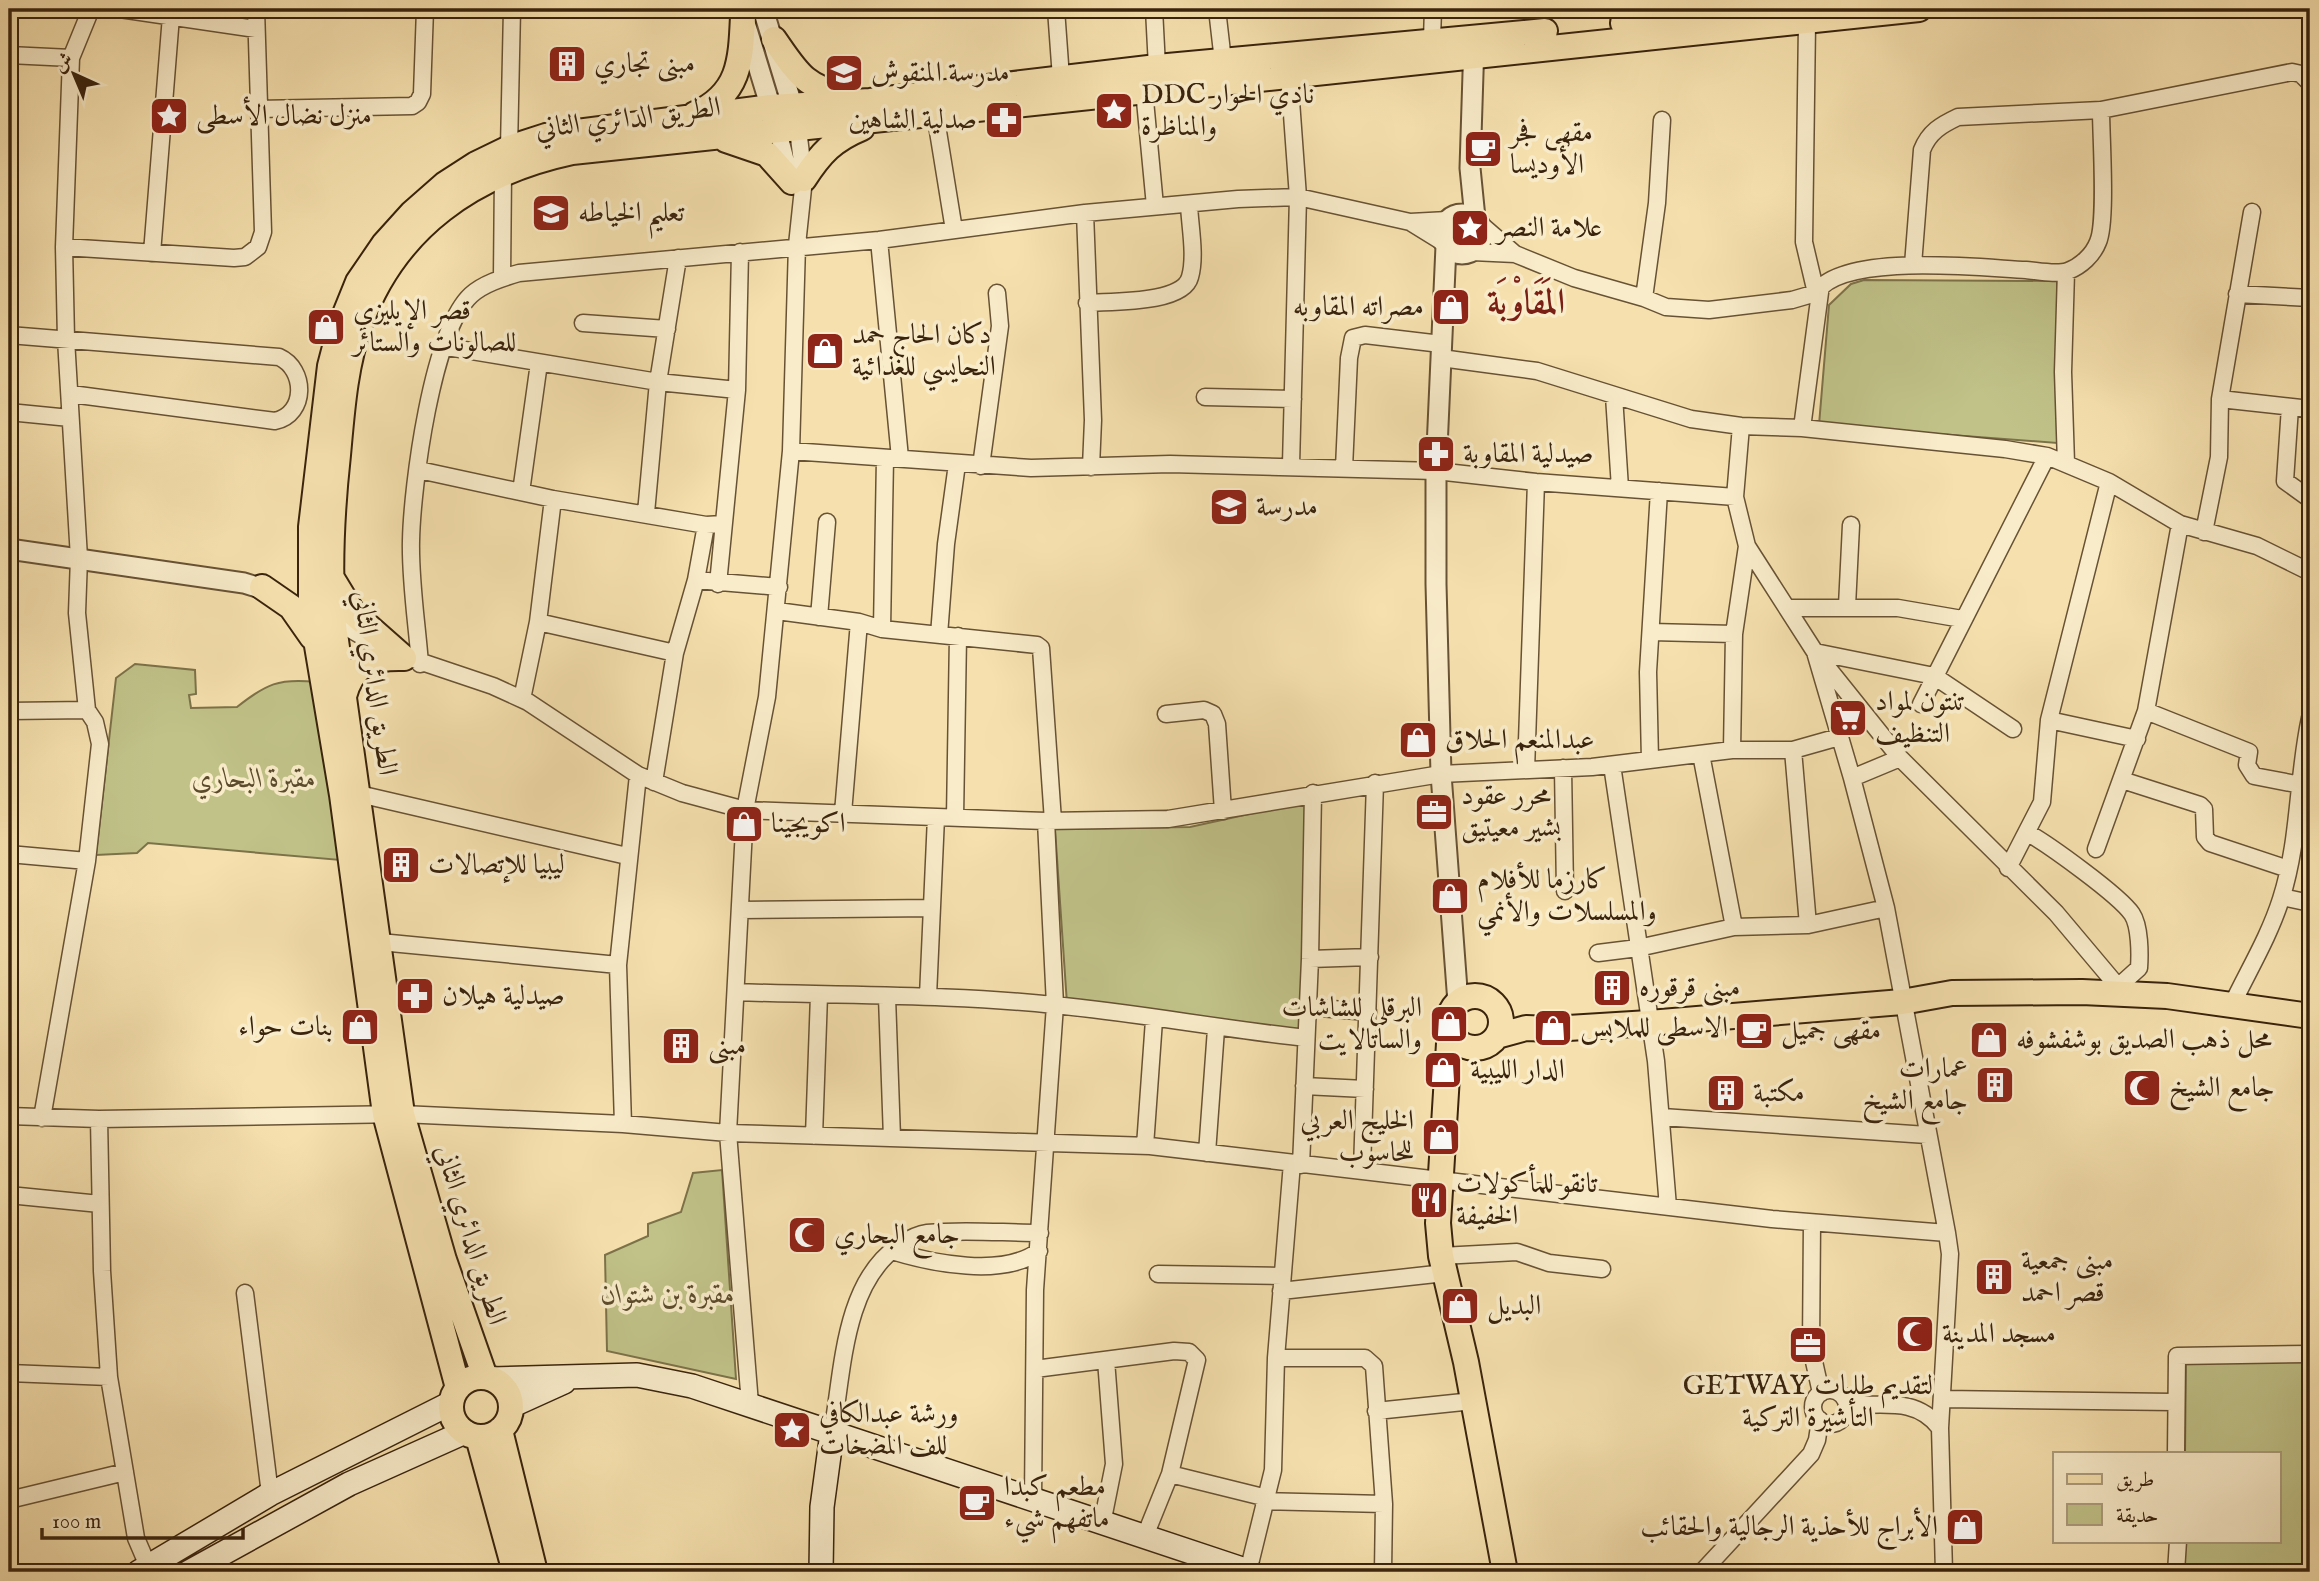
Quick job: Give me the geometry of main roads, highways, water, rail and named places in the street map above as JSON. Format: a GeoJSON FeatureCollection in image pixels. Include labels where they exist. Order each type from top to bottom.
{"type":"FeatureCollection","features":[{"type":"Feature","properties":{"kind":"main road","name":"الطريق الدائري الثاني"},"geometry":{"type":"LineString","coordinates":[[878,110],[935,113],[1289,73],[1474,47],[1647,15],[1737,9]]}},
{"type":"Feature","properties":{"kind":"main road","name":"الطريق الدائري الثاني"},"geometry":{"type":"LineString","coordinates":[[455,1396],[393,1114],[320,658],[322,614],[318,448],[330,366],[341,324],[358,282],[384,244],[412,213],[445,184],[476,164],[509,148],[546,136],[584,130],[685,118],[785,118],[878,110],[1060,78],[1432,39],[1474,47],[1807,23],[1919,9]]}},
{"type":"Feature","properties":{"kind":"main road"},"geometry":{"type":"LineString","coordinates":[[685,118],[712,106],[726,92],[741,57],[749,11]]}},
{"type":"Feature","properties":{"kind":"main road"},"geometry":{"type":"LineString","coordinates":[[774,39],[801,79],[816,89],[878,110]]}},
{"type":"Feature","properties":{"kind":"main road"},"geometry":{"type":"LineString","coordinates":[[715,137],[767,154],[798,181],[838,138],[878,110]]}},
{"type":"Feature","properties":{"kind":"main road","name":"الطريق الدائري الثاني"},"geometry":{"type":"LineString","coordinates":[[319,569],[348,371],[359,326],[376,287],[401,250],[425,223],[459,195],[503,172],[534,160],[572,152],[715,137],[785,118]]}},
{"type":"Feature","properties":{"kind":"main road"},"geometry":{"type":"LineString","coordinates":[[320,658],[300,617],[262,587],[292,589],[306,576],[319,569],[353,613],[412,661],[376,658],[364,662],[348,682],[344,696]]}},
{"type":"Feature","properties":{"kind":"main road","name":"الطريق الدائري الثاني"},"geometry":{"type":"LineString","coordinates":[[322,614],[344,696],[359,794],[380,942],[393,1114],[447,1272],[488,1378]]}},
{"type":"Feature","properties":{"kind":"main road"},"geometry":{"type":"LineString","coordinates":[[1450,1027],[1457,1041],[1464,1046],[1488,1042],[1526,1028],[1649,1023],[1902,1002],[1952,993],[2121,991],[2310,1016]]}},
{"type":"Feature","properties":{"kind":"main road"},"geometry":{"type":"LineString","coordinates":[[1504,1572],[1473,1401],[1443,1265],[1441,1179],[1452,1010],[1458,1003],[1472,997],[1488,1000],[1552,1029]]}},
{"type":"Feature","properties":{"kind":"main road"},"geometry":{"type":"LineString","coordinates":[[1448,1100],[1501,1020],[1494,1005],[1488,1000]]}},
{"type":"Feature","properties":{"kind":"main road"},"geometry":{"type":"LineString","coordinates":[[511,1406],[574,1377]]}},
{"type":"Feature","properties":{"kind":"main road"},"geometry":{"type":"LineString","coordinates":[[143,1569],[270,1494],[455,1396],[471,1379],[646,1377],[692,1386],[750,1404],[1144,1536],[1222,1567],[1249,1572]]}},
{"type":"Feature","properties":{"kind":"main road"},"geometry":{"type":"LineString","coordinates":[[189,1572],[349,1484],[481,1433],[508,1419],[511,1406],[507,1392],[488,1378]]}},
{"type":"Feature","properties":{"kind":"main road"},"geometry":{"type":"LineString","coordinates":[[455,1396],[454,1420],[481,1433],[536,1572]]}},
{"type":"Feature","properties":{"kind":"main road"},"geometry":{"type":"LineString","coordinates":[[481,1433],[515,1572]]}},
{"type":"Feature","properties":{"kind":"main road"},"geometry":{"type":"LineString","coordinates":[[821,1572],[822,1507],[832,1433]]}},
{"type":"Feature","properties":{"kind":"place","name":"مبنى تجاري"},"geometry":{"type":"Point","coordinates":[567,64]}},
{"type":"Feature","properties":{"kind":"place","name":"مدرسة المنقوش"},"geometry":{"type":"Point","coordinates":[844,73]}},
{"type":"Feature","properties":{"kind":"place","name":"DDC نادي الحوار والمناظرة"},"geometry":{"type":"Point","coordinates":[1114,111]}},
{"type":"Feature","properties":{"kind":"place","name":"منزل نضال الأسطى"},"geometry":{"type":"Point","coordinates":[169,116]}},
{"type":"Feature","properties":{"kind":"place","name":"صدلية الشاهين"},"geometry":{"type":"Point","coordinates":[1004,120]}},
{"type":"Feature","properties":{"kind":"place","name":"مقهى فجر الأوديسا"},"geometry":{"type":"Point","coordinates":[1483,149]}},
{"type":"Feature","properties":{"kind":"place","name":"تعليم الخياطه"},"geometry":{"type":"Point","coordinates":[551,213]}},
{"type":"Feature","properties":{"kind":"place","name":"علامة النصر"},"geometry":{"type":"Point","coordinates":[1470,228]}},
{"type":"Feature","properties":{"kind":"place","name":"مصراته المقاوبه"},"geometry":{"type":"Point","coordinates":[1451,307]}},
{"type":"Feature","properties":{"kind":"place","name":"قصر الإيليزي للصالونات والستائر"},"geometry":{"type":"Point","coordinates":[326,327]}},
{"type":"Feature","properties":{"kind":"place","name":"دكان الحاج حمد النحايسي للغذائية"},"geometry":{"type":"Point","coordinates":[825,351]}},
{"type":"Feature","properties":{"kind":"place","name":"صيدلية المقاوبة"},"geometry":{"type":"Point","coordinates":[1436,454]}},
{"type":"Feature","properties":{"kind":"place","name":"مدرسة"},"geometry":{"type":"Point","coordinates":[1229,507]}},
{"type":"Feature","properties":{"kind":"place","name":"تنتون لمواد التنظيف"},"geometry":{"type":"Point","coordinates":[1848,718]}},
{"type":"Feature","properties":{"kind":"place","name":"عبدالمنعم الحلاق"},"geometry":{"type":"Point","coordinates":[1418,740]}},
{"type":"Feature","properties":{"kind":"place","name":"محرر عقود بشير معيتيق"},"geometry":{"type":"Point","coordinates":[1434,812]}},
{"type":"Feature","properties":{"kind":"place","name":"اكويجينا"},"geometry":{"type":"Point","coordinates":[744,824]}},
{"type":"Feature","properties":{"kind":"place","name":"ليبيا للإتصالات"},"geometry":{"type":"Point","coordinates":[401,865]}},
{"type":"Feature","properties":{"kind":"place","name":"كارزما للأفلام والمسلسلات والأنمي"},"geometry":{"type":"Point","coordinates":[1450,896]}},
{"type":"Feature","properties":{"kind":"place","name":"مبنى قرقوره"},"geometry":{"type":"Point","coordinates":[1612,988]}},
{"type":"Feature","properties":{"kind":"place","name":"صيدلية هيلان"},"geometry":{"type":"Point","coordinates":[415,996]}},
{"type":"Feature","properties":{"kind":"place","name":"البرقلي للشاشات والساتالايت"},"geometry":{"type":"Point","coordinates":[1449,1024]}},
{"type":"Feature","properties":{"kind":"place","name":"بنات حواء"},"geometry":{"type":"Point","coordinates":[360,1027]}},
{"type":"Feature","properties":{"kind":"place","name":"الاسطى للملابس"},"geometry":{"type":"Point","coordinates":[1553,1028]}},
{"type":"Feature","properties":{"kind":"place","name":"مقهى جميل"},"geometry":{"type":"Point","coordinates":[1754,1031]}},
{"type":"Feature","properties":{"kind":"place","name":"محل ذهب الصديق بوشفشوفه"},"geometry":{"type":"Point","coordinates":[1989,1040]}},
{"type":"Feature","properties":{"kind":"place","name":"مبنى"},"geometry":{"type":"Point","coordinates":[681,1046]}},
{"type":"Feature","properties":{"kind":"place","name":"الدار الليبية"},"geometry":{"type":"Point","coordinates":[1443,1070]}},
{"type":"Feature","properties":{"kind":"place","name":"عمارات جامع الشيخ"},"geometry":{"type":"Point","coordinates":[1995,1085]}},
{"type":"Feature","properties":{"kind":"place","name":"جامع الشيخ"},"geometry":{"type":"Point","coordinates":[2142,1088]}},
{"type":"Feature","properties":{"kind":"place","name":"مكتبة"},"geometry":{"type":"Point","coordinates":[1726,1093]}},
{"type":"Feature","properties":{"kind":"place","name":"الخليج العربي للحاسوب"},"geometry":{"type":"Point","coordinates":[1441,1137]}},
{"type":"Feature","properties":{"kind":"place","name":"تانقو للمأكولات الخفيفة"},"geometry":{"type":"Point","coordinates":[1429,1200]}},
{"type":"Feature","properties":{"kind":"place","name":"جامع البحاري"},"geometry":{"type":"Point","coordinates":[807,1235]}},
{"type":"Feature","properties":{"kind":"place","name":"مبنى جمعية قصر احمد"},"geometry":{"type":"Point","coordinates":[1994,1277]}},
{"type":"Feature","properties":{"kind":"place","name":"البديل"},"geometry":{"type":"Point","coordinates":[1460,1306]}},
{"type":"Feature","properties":{"kind":"place","name":"مسجد المدينة"},"geometry":{"type":"Point","coordinates":[1915,1334]}},
{"type":"Feature","properties":{"kind":"place","name":"GETWAY لتقديم طلبات التأشيرة التركية"},"geometry":{"type":"Point","coordinates":[1808,1345]}},
{"type":"Feature","properties":{"kind":"place","name":"ورشة عبدالكافي للف المضخات"},"geometry":{"type":"Point","coordinates":[792,1430]}},
{"type":"Feature","properties":{"kind":"place","name":"مطعم كبدا ماتفهم شيء"},"geometry":{"type":"Point","coordinates":[977,1503]}},
{"type":"Feature","properties":{"kind":"place","name":"الأبراج للأحذية الرجالية والحقائب"},"geometry":{"type":"Point","coordinates":[1965,1527]}},
{"type":"Feature","properties":{"kind":"district","name":"المَقَاوْبَة"},"geometry":{"type":"Point","coordinates":[1526,303]}},
{"type":"Feature","properties":{"kind":"park label","name":"مقبرة البحاري"},"geometry":{"type":"Point","coordinates":[254,779]}},
{"type":"Feature","properties":{"kind":"park label","name":"مقبرة بن شتوان"},"geometry":{"type":"Point","coordinates":[668,1295]}}]}
